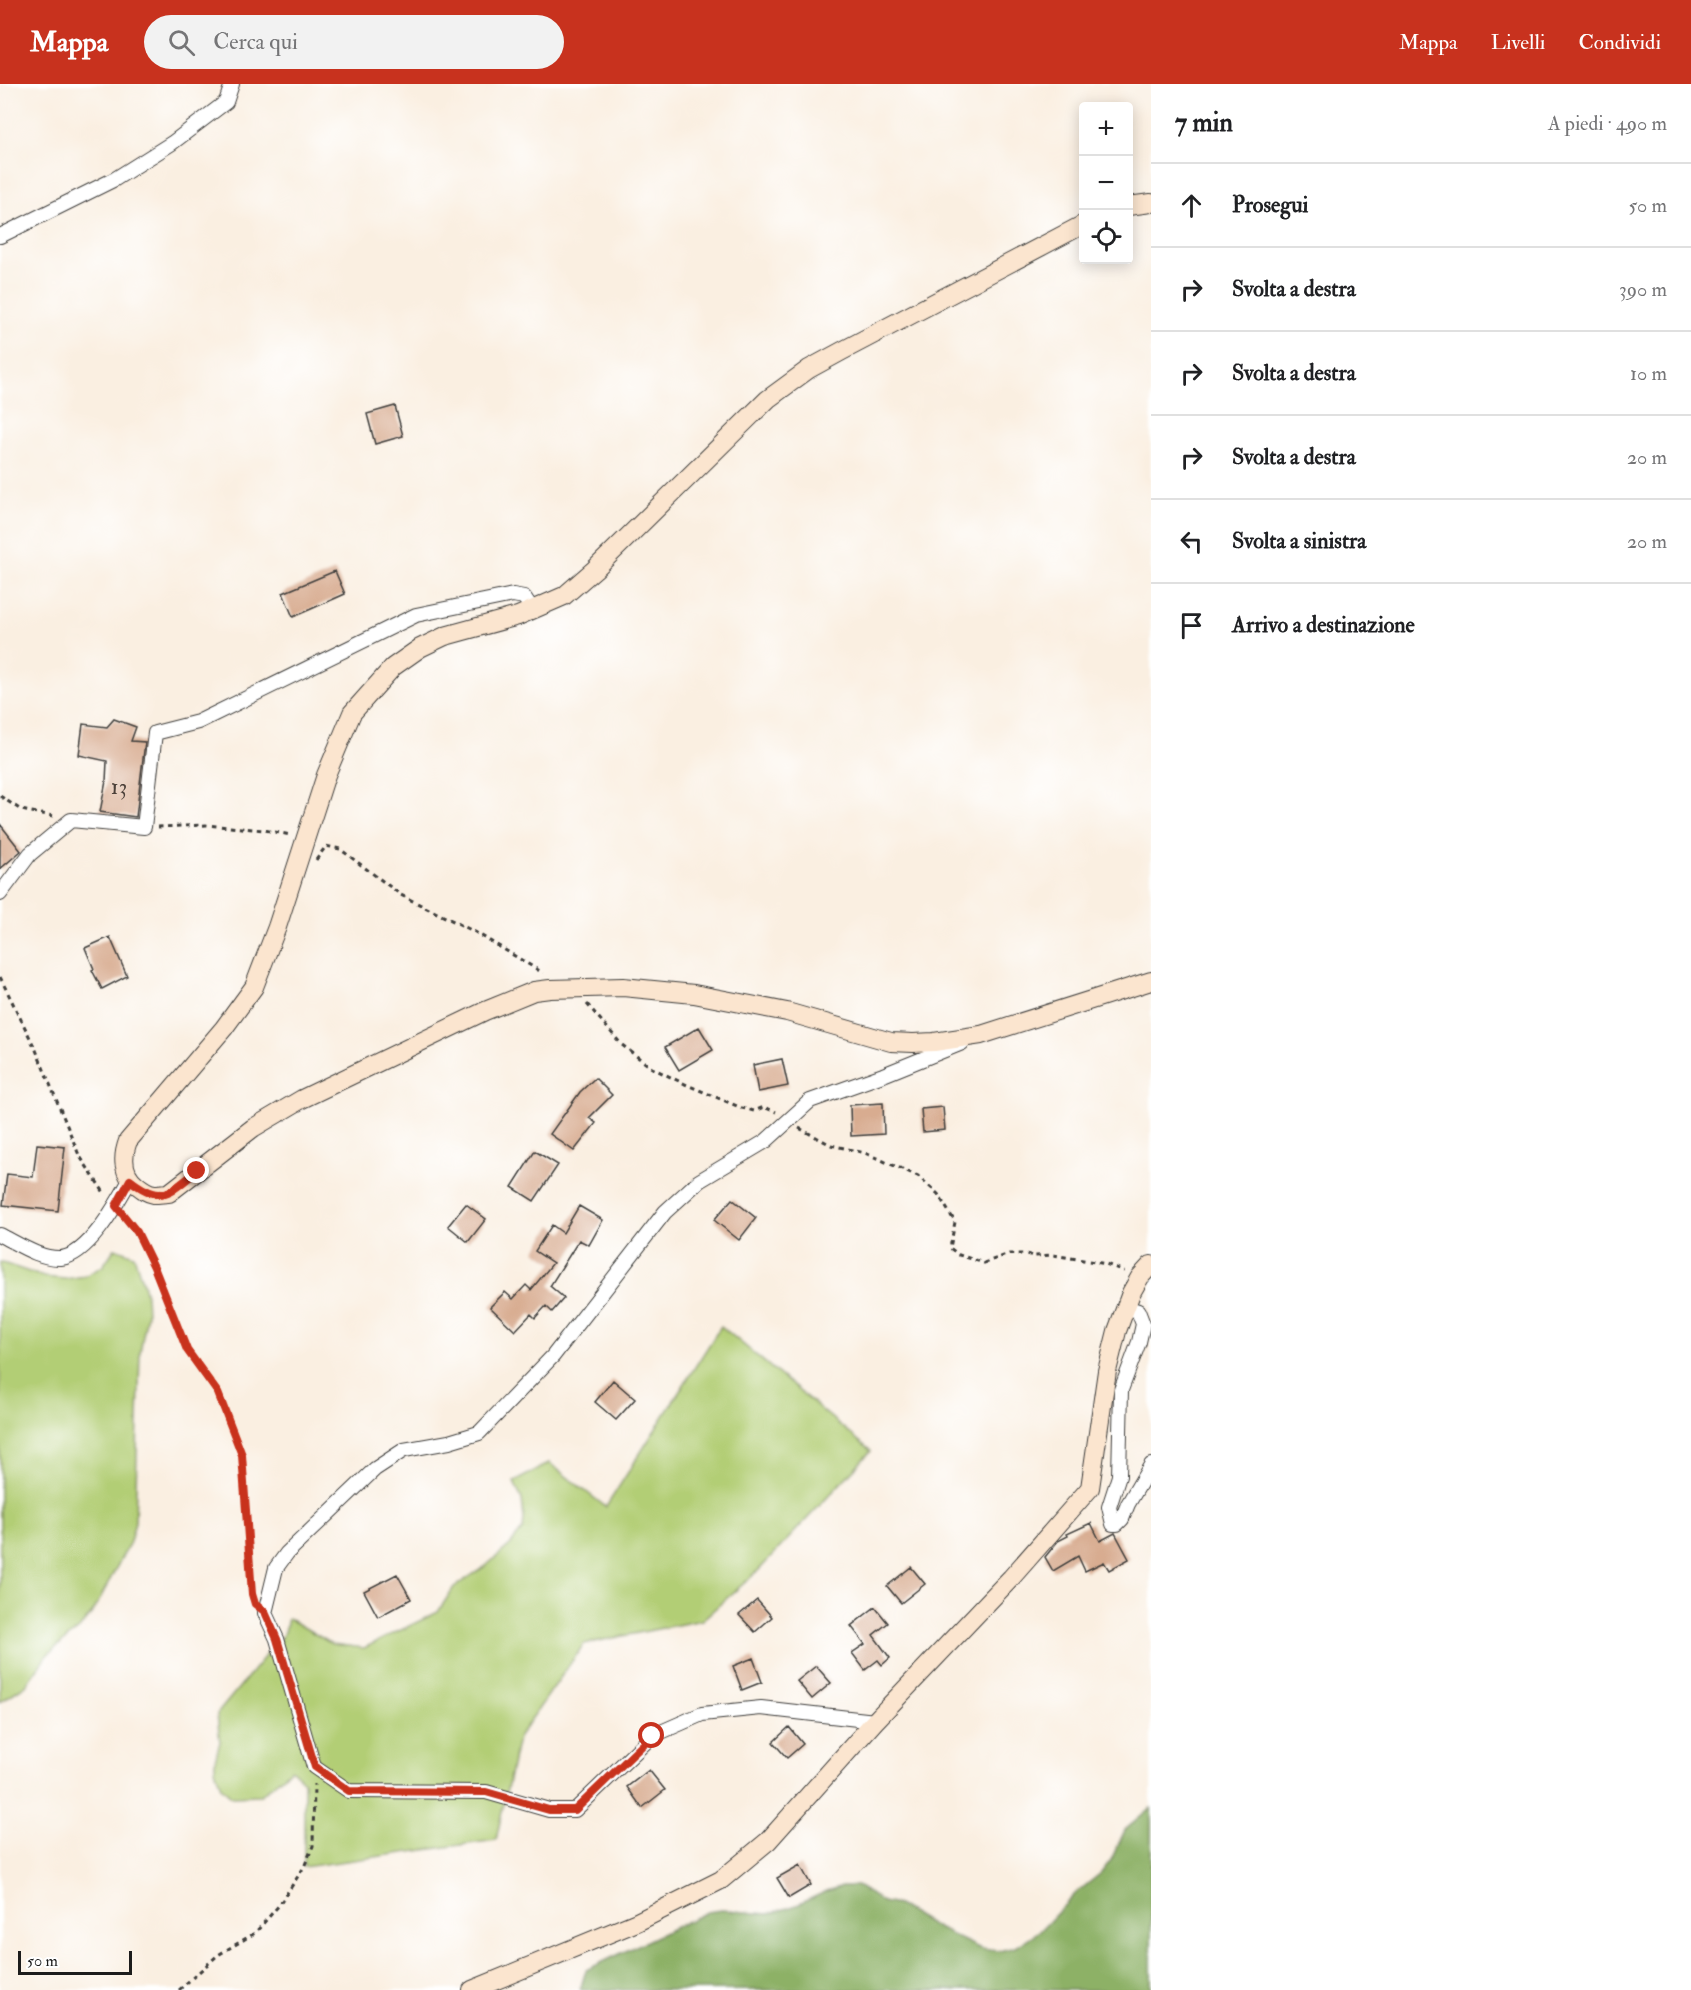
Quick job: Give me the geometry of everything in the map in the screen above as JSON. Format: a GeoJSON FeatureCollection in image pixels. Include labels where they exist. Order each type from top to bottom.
{"type":"FeatureCollection","features":[{"type":"Feature","properties":{"kind":"street"},"geometry":{"type":"LineString","coordinates":[[0,236],[115,179],[172,143],[226,102],[232,84]]}},
{"type":"Feature","properties":{"kind":"street"},"geometry":{"type":"LineString","coordinates":[[1133,206],[1151,204]]}},
{"type":"Feature","properties":{"kind":"street"},"geometry":{"type":"LineString","coordinates":[[981,1035],[934,1042],[891,1042],[756,1005],[694,994],[623,987],[534,991],[302,1099],[253,1128],[169,1193],[154,1194],[145,1191],[130,1180],[124,1165],[124,1151],[128,1141],[224,1028],[254,987],[273,940],[326,775],[352,712],[393,667],[420,648],[445,636],[518,616],[564,596],[595,569],[768,399],[809,369],[1079,226]]}},
{"type":"Feature","properties":{"kind":"street"},"geometry":{"type":"LineString","coordinates":[[0,894],[30,854],[71,820],[144,827],[155,733],[198,722],[416,615],[513,595],[524,597],[532,609]]}},
{"type":"Feature","properties":{"kind":"street"},"geometry":{"type":"LineString","coordinates":[[875,1721],[761,1708],[702,1714],[652,1736],[575,1810],[549,1810],[486,1792],[349,1791],[315,1767],[277,1639],[265,1612],[276,1568],[287,1553],[375,1469],[404,1450],[479,1434],[553,1356],[666,1212],[699,1181],[766,1141],[810,1101],[883,1075],[981,1035],[1151,981]]}},
{"type":"Feature","properties":{"kind":"street"},"geometry":{"type":"LineString","coordinates":[[0,1235],[30,1251],[61,1258],[74,1254],[83,1248],[116,1206],[130,1180]]}},
{"type":"Feature","properties":{"kind":"street"},"geometry":{"type":"LineString","coordinates":[[472,1990],[637,1922],[721,1880],[768,1841],[875,1721],[1011,1578],[1090,1488],[1107,1371],[1125,1307],[1146,1271]]}},
{"type":"Feature","properties":{"kind":"street"},"geometry":{"type":"LineString","coordinates":[[1125,1307],[1138,1311],[1143,1324],[1133,1360],[1121,1390],[1119,1476],[1109,1507],[1113,1524],[1118,1524],[1122,1519],[1128,1504],[1151,1465]]}},
{"type":"Feature","properties":{"kind":"path"},"geometry":{"type":"LineString","coordinates":[[0,796],[21,810],[71,820]]}},
{"type":"Feature","properties":{"kind":"path"},"geometry":{"type":"LineString","coordinates":[[144,827],[206,825],[264,830],[307,838]]}},
{"type":"Feature","properties":{"kind":"path"},"geometry":{"type":"LineString","coordinates":[[297,868],[307,872],[326,846],[340,849],[401,895],[475,932],[545,974]]}},
{"type":"Feature","properties":{"kind":"path"},"geometry":{"type":"LineString","coordinates":[[0,976],[36,1050],[79,1155],[95,1180],[137,1232],[154,1267],[187,1350],[218,1393],[242,1455],[252,1594],[255,1604],[265,1612]]}},
{"type":"Feature","properties":{"kind":"path"},"geometry":{"type":"LineString","coordinates":[[573,988],[622,1045],[652,1068],[742,1108],[773,1109],[797,1127],[831,1145],[865,1153],[918,1176],[938,1194],[956,1222],[950,1248],[959,1256],[984,1263],[1009,1254],[1074,1257],[1146,1271]]}},
{"type":"Feature","properties":{"kind":"path"},"geometry":{"type":"LineString","coordinates":[[179,1990],[218,1955],[255,1933],[280,1904],[304,1867],[313,1846],[315,1767]]}},
{"type":"Feature","properties":{"kind":"green space"},"geometry":{"type":"Polygon","coordinates":[[[115,1248],[134,1255],[146,1294],[147,1314],[140,1352],[135,1522],[130,1542],[93,1612],[79,1629],[48,1654],[26,1685],[0,1702],[0,1262],[44,1277],[65,1279],[85,1276],[103,1266],[115,1248]]]}},
{"type":"Feature","properties":{"kind":"green space"},"geometry":{"type":"Polygon","coordinates":[[[721,1326],[871,1451],[759,1570],[702,1620],[584,1644],[518,1738],[496,1840],[304,1867],[304,1781],[291,1769],[261,1795],[231,1796],[221,1787],[215,1769],[220,1742],[217,1714],[285,1632],[288,1618],[332,1644],[364,1648],[438,1612],[454,1587],[487,1565],[510,1545],[523,1529],[522,1500],[514,1482],[549,1463],[606,1507],[721,1326]]]}},
{"type":"Feature","properties":{"kind":"green space"},"geometry":{"type":"Polygon","coordinates":[[[1151,1808],[1151,1990],[580,1990],[586,1970],[707,1912],[722,1910],[768,1914],[797,1905],[842,1886],[857,1886],[883,1902],[898,1905],[937,1928],[981,1949],[999,1951],[1015,1947],[1042,1929],[1075,1894],[1101,1873],[1111,1860],[1125,1830],[1151,1808]]]}},
{"type":"Feature","properties":{"kind":"building"},"geometry":{"type":"Polygon","coordinates":[[[395,406],[403,436],[375,444],[367,414],[395,406]]]}},
{"type":"Feature","properties":{"kind":"building"},"geometry":{"type":"Polygon","coordinates":[[[335,571],[345,594],[293,617],[283,593],[335,571]]]}},
{"type":"Feature","properties":{"kind":"building"},"geometry":{"type":"Polygon","coordinates":[[[114,719],[136,727],[131,741],[145,742],[136,817],[100,812],[107,761],[79,755],[83,724],[107,727],[114,719]]]}},
{"type":"Feature","properties":{"kind":"building"},"geometry":{"type":"Polygon","coordinates":[[[0,824],[21,851],[0,869],[0,824]]]}},
{"type":"Feature","properties":{"kind":"building"},"geometry":{"type":"Polygon","coordinates":[[[110,937],[127,976],[102,989],[92,970],[94,969],[85,948],[110,937]]]}},
{"type":"Feature","properties":{"kind":"building"},"geometry":{"type":"Polygon","coordinates":[[[699,1027],[713,1050],[679,1070],[665,1047],[699,1027]]]}},
{"type":"Feature","properties":{"kind":"building"},"geometry":{"type":"Polygon","coordinates":[[[782,1059],[788,1086],[758,1092],[753,1065],[782,1059]]]}},
{"type":"Feature","properties":{"kind":"building"},"geometry":{"type":"Polygon","coordinates":[[[595,1078],[612,1095],[589,1118],[596,1123],[574,1151],[550,1134],[580,1092],[595,1078]]]}},
{"type":"Feature","properties":{"kind":"building"},"geometry":{"type":"Polygon","coordinates":[[[883,1103],[884,1134],[851,1136],[850,1105],[883,1103]]]}},
{"type":"Feature","properties":{"kind":"building"},"geometry":{"type":"Polygon","coordinates":[[[943,1107],[945,1130],[923,1132],[921,1109],[943,1107]]]}},
{"type":"Feature","properties":{"kind":"building"},"geometry":{"type":"Polygon","coordinates":[[[37,1144],[65,1147],[58,1211],[3,1205],[7,1174],[33,1177],[37,1144]]]}},
{"type":"Feature","properties":{"kind":"building"},"geometry":{"type":"Polygon","coordinates":[[[535,1151],[558,1165],[534,1201],[512,1187],[535,1151]]]}},
{"type":"Feature","properties":{"kind":"building"},"geometry":{"type":"Polygon","coordinates":[[[732,1199],[756,1218],[739,1240],[714,1220],[732,1199]]]}},
{"type":"Feature","properties":{"kind":"building"},"geometry":{"type":"Polygon","coordinates":[[[466,1204],[486,1219],[468,1242],[448,1226],[466,1204]]]}},
{"type":"Feature","properties":{"kind":"building"},"geometry":{"type":"Polygon","coordinates":[[[579,1206],[603,1220],[589,1245],[579,1240],[550,1286],[564,1298],[552,1312],[546,1306],[535,1318],[531,1314],[515,1331],[490,1307],[505,1292],[513,1299],[526,1285],[531,1290],[553,1263],[535,1251],[552,1225],[563,1233],[579,1206]]]}},
{"type":"Feature","properties":{"kind":"building"},"geometry":{"type":"Polygon","coordinates":[[[613,1380],[635,1399],[616,1420],[595,1402],[613,1380]]]}},
{"type":"Feature","properties":{"kind":"building"},"geometry":{"type":"Polygon","coordinates":[[[1091,1523],[1100,1541],[1115,1533],[1129,1559],[1109,1570],[1104,1562],[1085,1571],[1078,1556],[1053,1571],[1045,1557],[1058,1541],[1068,1536],[1067,1534],[1091,1523]]]}},
{"type":"Feature","properties":{"kind":"building"},"geometry":{"type":"Polygon","coordinates":[[[911,1567],[925,1584],[901,1603],[887,1586],[911,1567]]]}},
{"type":"Feature","properties":{"kind":"building"},"geometry":{"type":"Polygon","coordinates":[[[397,1574],[411,1599],[378,1617],[364,1591],[397,1574]]]}},
{"type":"Feature","properties":{"kind":"building"},"geometry":{"type":"Polygon","coordinates":[[[757,1600],[772,1617],[755,1632],[739,1615],[757,1600]]]}},
{"type":"Feature","properties":{"kind":"building"},"geometry":{"type":"Polygon","coordinates":[[[875,1607],[888,1623],[873,1635],[890,1658],[882,1665],[878,1660],[865,1670],[852,1653],[865,1644],[851,1626],[875,1607]]]}},
{"type":"Feature","properties":{"kind":"building"},"geometry":{"type":"Polygon","coordinates":[[[753,1658],[762,1682],[742,1690],[733,1666],[753,1658]]]}},
{"type":"Feature","properties":{"kind":"building"},"geometry":{"type":"Polygon","coordinates":[[[816,1666],[831,1683],[812,1699],[797,1681],[816,1666]]]}},
{"type":"Feature","properties":{"kind":"building"},"geometry":{"type":"Polygon","coordinates":[[[789,1727],[803,1744],[787,1758],[773,1742],[789,1727]]]}},
{"type":"Feature","properties":{"kind":"building"},"geometry":{"type":"Polygon","coordinates":[[[649,1770],[665,1790],[642,1808],[627,1787],[649,1770]]]}},
{"type":"Feature","properties":{"kind":"building"},"geometry":{"type":"Polygon","coordinates":[[[800,1865],[811,1885],[789,1898],[777,1878],[800,1865]]]}},
{"type":"Feature","properties":{"kind":"route"},"geometry":{"type":"LineString","coordinates":[[197,1171],[169,1193],[154,1194],[145,1191],[130,1180],[116,1206],[137,1232],[154,1267],[187,1350],[218,1393],[242,1455],[252,1594],[255,1604],[265,1612],[277,1639],[315,1767],[349,1791],[486,1792],[549,1810],[575,1810],[652,1736]]}}]}
